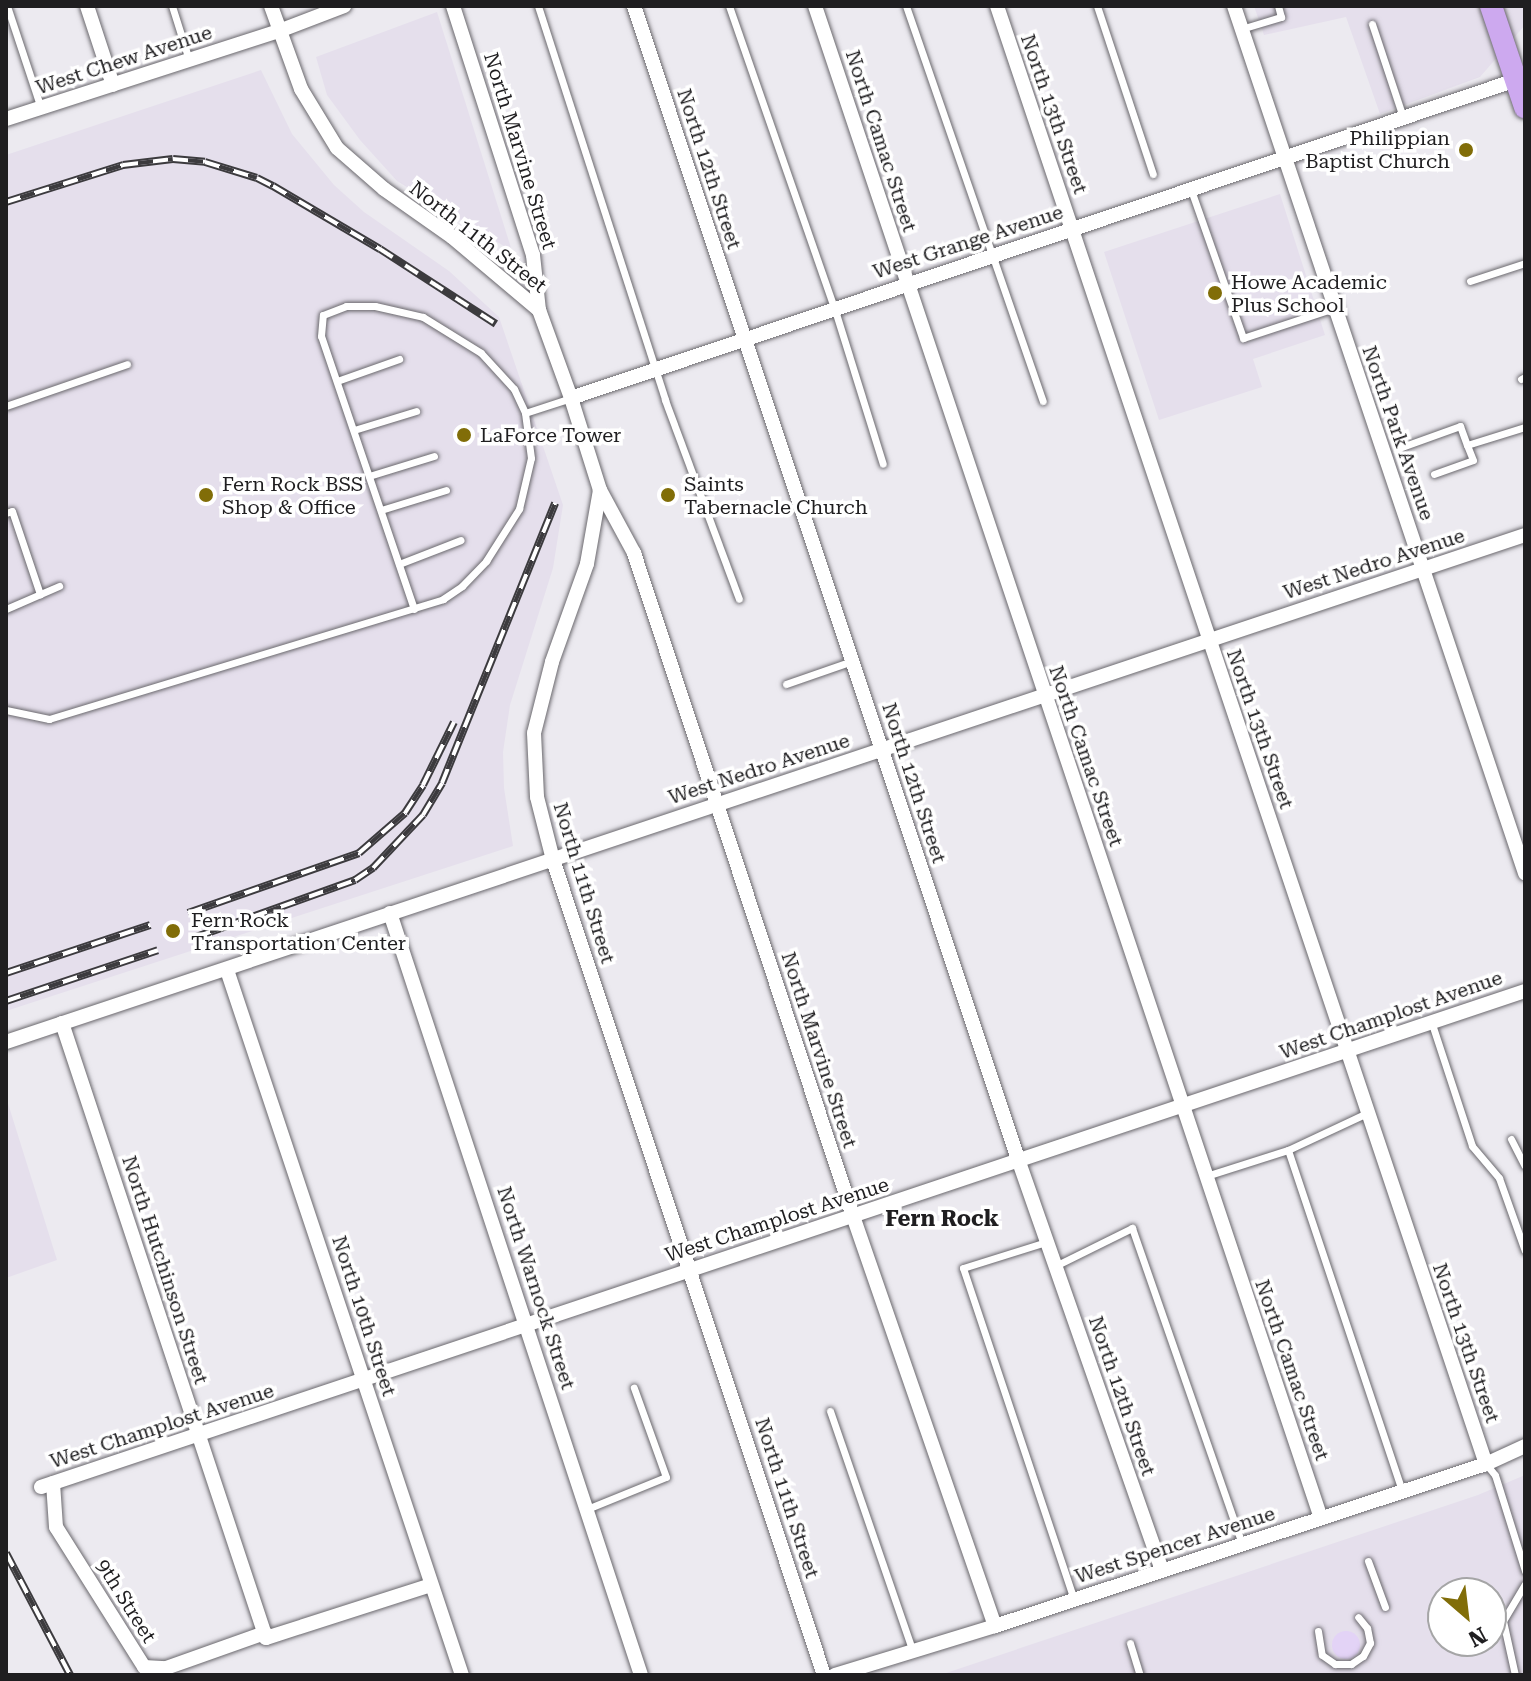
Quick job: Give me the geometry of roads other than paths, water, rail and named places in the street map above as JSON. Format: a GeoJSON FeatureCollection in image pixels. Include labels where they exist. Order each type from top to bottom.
{"type":"FeatureCollection","features":[{"type":"Feature","properties":{"kind":"main road"},"geometry":{"type":"LineString","coordinates":[[1491,6],[1525,107]]}},
{"type":"Feature","properties":{"kind":"street"},"geometry":{"type":"LineString","coordinates":[[87,6],[113,85]]}},
{"type":"Feature","properties":{"kind":"street","name":"North 11th Street"},"geometry":{"type":"LineString","coordinates":[[271,6],[301,89],[337,148],[384,189],[452,237],[539,310],[571,398],[600,490],[587,564],[552,662],[534,733],[537,797],[553,860],[824,1675]]}},
{"type":"Feature","properties":{"kind":"street","name":"West Chew Avenue"},"geometry":{"type":"LineString","coordinates":[[6,119],[279,31],[344,6]]}},
{"type":"Feature","properties":{"kind":"street","name":"North Marvine Street"},"geometry":{"type":"LineString","coordinates":[[453,6],[533,255],[539,310]]}},
{"type":"Feature","properties":{"kind":"street","name":"North 12th Street"},"geometry":{"type":"LineString","coordinates":[[634,6],[1019,1162],[1162,1571]]}},
{"type":"Feature","properties":{"kind":"street","name":"North Camac Street"},"geometry":{"type":"LineString","coordinates":[[815,6],[1321,1518]]}},
{"type":"Feature","properties":{"kind":"street","name":"North 13th Street"},"geometry":{"type":"LineString","coordinates":[[997,6],[1486,1464]]}},
{"type":"Feature","properties":{"kind":"street","name":"North Park Avenue"},"geometry":{"type":"LineString","coordinates":[[1234,6],[1522,856],[1525,873]]}},
{"type":"Feature","properties":{"kind":"street","name":"West Grange Avenue"},"geometry":{"type":"LineString","coordinates":[[571,398],[991,254],[1516,80]]}},
{"type":"Feature","properties":{"kind":"street","name":"North Marvine Street"},"geometry":{"type":"LineString","coordinates":[[600,490],[634,553],[853,1216],[995,1626]]}},
{"type":"Feature","properties":{"kind":"street","name":"West Nedro Avenue"},"geometry":{"type":"LineString","coordinates":[[6,1042],[1208,638],[1525,535]]}},
{"type":"Feature","properties":{"kind":"street","name":"North Warnock Street"},"geometry":{"type":"LineString","coordinates":[[390,913],[641,1675]]}},
{"type":"Feature","properties":{"kind":"street","name":"North 10th Street"},"geometry":{"type":"LineString","coordinates":[[227,970],[462,1675]]}},
{"type":"Feature","properties":{"kind":"street","name":"West Champlost Avenue"},"geometry":{"type":"LineString","coordinates":[[47,1485],[1525,991]]}},
{"type":"Feature","properties":{"kind":"street","name":"North Hutchinson Street"},"geometry":{"type":"LineString","coordinates":[[62,1023],[265,1633]]}},
{"type":"Feature","properties":{"kind":"street","name":"West Spencer Avenue"},"geometry":{"type":"LineString","coordinates":[[835,1675],[995,1626],[1486,1464],[1525,1446]]}},
{"type":"Feature","properties":{"kind":"street","name":"9th Street"},"geometry":{"type":"LineString","coordinates":[[47,1485],[56,1527],[144,1667],[166,1668],[265,1633]]}},
{"type":"Feature","properties":{"kind":"street"},"geometry":{"type":"LineString","coordinates":[[265,1633],[266,1638],[431,1585]]}},
{"type":"Feature","properties":{"kind":"lane"},"geometry":{"type":"LineString","coordinates":[[7,6],[41,108]]}},
{"type":"Feature","properties":{"kind":"lane"},"geometry":{"type":"LineString","coordinates":[[172,6],[189,60]]}},
{"type":"Feature","properties":{"kind":"lane"},"geometry":{"type":"LineString","coordinates":[[538,6],[658,370],[739,599]]}},
{"type":"Feature","properties":{"kind":"lane"},"geometry":{"type":"LineString","coordinates":[[729,6],[834,307],[883,464]]}},
{"type":"Feature","properties":{"kind":"lane"},"geometry":{"type":"LineString","coordinates":[[906,6],[1043,401]]}},
{"type":"Feature","properties":{"kind":"lane"},"geometry":{"type":"LineString","coordinates":[[1097,6],[1153,174]]}},
{"type":"Feature","properties":{"kind":"lane"},"geometry":{"type":"LineString","coordinates":[[1241,29],[1281,17],[1278,6]]}},
{"type":"Feature","properties":{"kind":"lane"},"geometry":{"type":"LineString","coordinates":[[1372,24],[1403,117]]}},
{"type":"Feature","properties":{"kind":"lane"},"geometry":{"type":"LineString","coordinates":[[1190,189],[1243,338],[1334,308]]}},
{"type":"Feature","properties":{"kind":"lane"},"geometry":{"type":"LineString","coordinates":[[1470,281],[1525,263]]}},
{"type":"Feature","properties":{"kind":"lane"},"geometry":{"type":"LineString","coordinates":[[6,710],[49,719],[414,609],[443,599],[462,586],[486,561],[512,524],[529,476],[531,438],[525,413],[514,389],[469,343],[423,317],[391,308],[346,306],[323,315],[321,336],[414,609]]}},
{"type":"Feature","properties":{"kind":"lane"},"geometry":{"type":"LineString","coordinates":[[337,381],[399,359]]}},
{"type":"Feature","properties":{"kind":"lane"},"geometry":{"type":"LineString","coordinates":[[6,406],[127,364]]}},
{"type":"Feature","properties":{"kind":"lane"},"geometry":{"type":"LineString","coordinates":[[525,413],[571,398]]}},
{"type":"Feature","properties":{"kind":"lane"},"geometry":{"type":"LineString","coordinates":[[354,430],[416,411]]}},
{"type":"Feature","properties":{"kind":"lane"},"geometry":{"type":"LineString","coordinates":[[1399,448],[1460,426],[1473,460],[1434,474]]}},
{"type":"Feature","properties":{"kind":"lane"},"geometry":{"type":"LineString","coordinates":[[1467,445],[1525,427]]}},
{"type":"Feature","properties":{"kind":"lane"},"geometry":{"type":"LineString","coordinates":[[369,476],[434,456]]}},
{"type":"Feature","properties":{"kind":"lane"},"geometry":{"type":"LineString","coordinates":[[381,510],[446,490]]}},
{"type":"Feature","properties":{"kind":"lane"},"geometry":{"type":"LineString","coordinates":[[6,513],[12,511],[40,594]]}},
{"type":"Feature","properties":{"kind":"lane"},"geometry":{"type":"LineString","coordinates":[[399,564],[461,540]]}},
{"type":"Feature","properties":{"kind":"lane"},"geometry":{"type":"LineString","coordinates":[[6,609],[59,586]]}},
{"type":"Feature","properties":{"kind":"lane"},"geometry":{"type":"LineString","coordinates":[[786,684],[852,661]]}},
{"type":"Feature","properties":{"kind":"lane"},"geometry":{"type":"LineString","coordinates":[[1432,1024],[1472,1146],[1499,1178],[1525,1251]]}},
{"type":"Feature","properties":{"kind":"lane"},"geometry":{"type":"LineString","coordinates":[[1206,1176],[1288,1150],[1367,1113]]}},
{"type":"Feature","properties":{"kind":"lane"},"geometry":{"type":"LineString","coordinates":[[1511,1139],[1525,1166]]}},
{"type":"Feature","properties":{"kind":"lane"},"geometry":{"type":"LineString","coordinates":[[1288,1150],[1402,1491]]}},
{"type":"Feature","properties":{"kind":"lane"},"geometry":{"type":"LineString","coordinates":[[1055,1266],[1132,1228],[1242,1544]]}},
{"type":"Feature","properties":{"kind":"lane"},"geometry":{"type":"LineString","coordinates":[[1047,1242],[963,1268],[1074,1600]]}},
{"type":"Feature","properties":{"kind":"lane"},"geometry":{"type":"LineString","coordinates":[[587,1509],[666,1477],[634,1388]]}},
{"type":"Feature","properties":{"kind":"lane"},"geometry":{"type":"LineString","coordinates":[[830,1411],[913,1652]]}},
{"type":"Feature","properties":{"kind":"lane"},"geometry":{"type":"LineString","coordinates":[[1486,1464],[1495,1475],[1525,1571]]}},
{"type":"Feature","properties":{"kind":"lane"},"geometry":{"type":"LineString","coordinates":[[1368,1561],[1385,1607]]}},
{"type":"Feature","properties":{"kind":"lane"},"geometry":{"type":"LineString","coordinates":[[1515,1675],[1503,1621],[1525,1584]]}},
{"type":"Feature","properties":{"kind":"lane"},"geometry":{"type":"LineString","coordinates":[[1318,1631],[1318,1647],[1328,1660],[1351,1664],[1363,1656],[1370,1643],[1367,1628],[1358,1617]]}},
{"type":"Feature","properties":{"kind":"lane"},"geometry":{"type":"LineString","coordinates":[[1130,1643],[1140,1675]]}},
{"type":"Feature","properties":{"kind":"railway"},"geometry":{"type":"LineString","coordinates":[[6,202],[123,165],[173,159],[205,162],[273,186],[380,249],[496,324]]}},
{"type":"Feature","properties":{"kind":"railway"},"geometry":{"type":"LineString","coordinates":[[196,937],[355,880],[373,868],[423,815],[442,783],[555,503]]}},
{"type":"Feature","properties":{"kind":"railway"},"geometry":{"type":"LineString","coordinates":[[188,913],[359,853],[405,813],[423,785],[454,722]]}},
{"type":"Feature","properties":{"kind":"railway"},"geometry":{"type":"LineString","coordinates":[[6,973],[150,925]]}},
{"type":"Feature","properties":{"kind":"railway"},"geometry":{"type":"LineString","coordinates":[[6,1001],[158,950]]}},
{"type":"Feature","properties":{"kind":"railway"},"geometry":{"type":"LineString","coordinates":[[6,1553],[70,1675]]}},
{"type":"Feature","properties":{"kind":"place","name":"Philippian Baptist Church"},"geometry":{"type":"Point","coordinates":[1466,150]}},
{"type":"Feature","properties":{"kind":"place","name":"Howe Academic Plus School"},"geometry":{"type":"Point","coordinates":[1215,293]}},
{"type":"Feature","properties":{"kind":"place","name":"LaForce Tower"},"geometry":{"type":"Point","coordinates":[464,435]}},
{"type":"Feature","properties":{"kind":"place","name":"Fern Rock BSS Shop & Office"},"geometry":{"type":"Point","coordinates":[206,495]}},
{"type":"Feature","properties":{"kind":"place","name":"Saints Tabernacle Church"},"geometry":{"type":"Point","coordinates":[668,495]}},
{"type":"Feature","properties":{"kind":"place","name":"Fern Rock Transportation Center"},"geometry":{"type":"Point","coordinates":[173,931]}},
{"type":"Feature","properties":{"kind":"district","name":"Fern Rock"},"geometry":{"type":"Point","coordinates":[942,1219]}}]}
